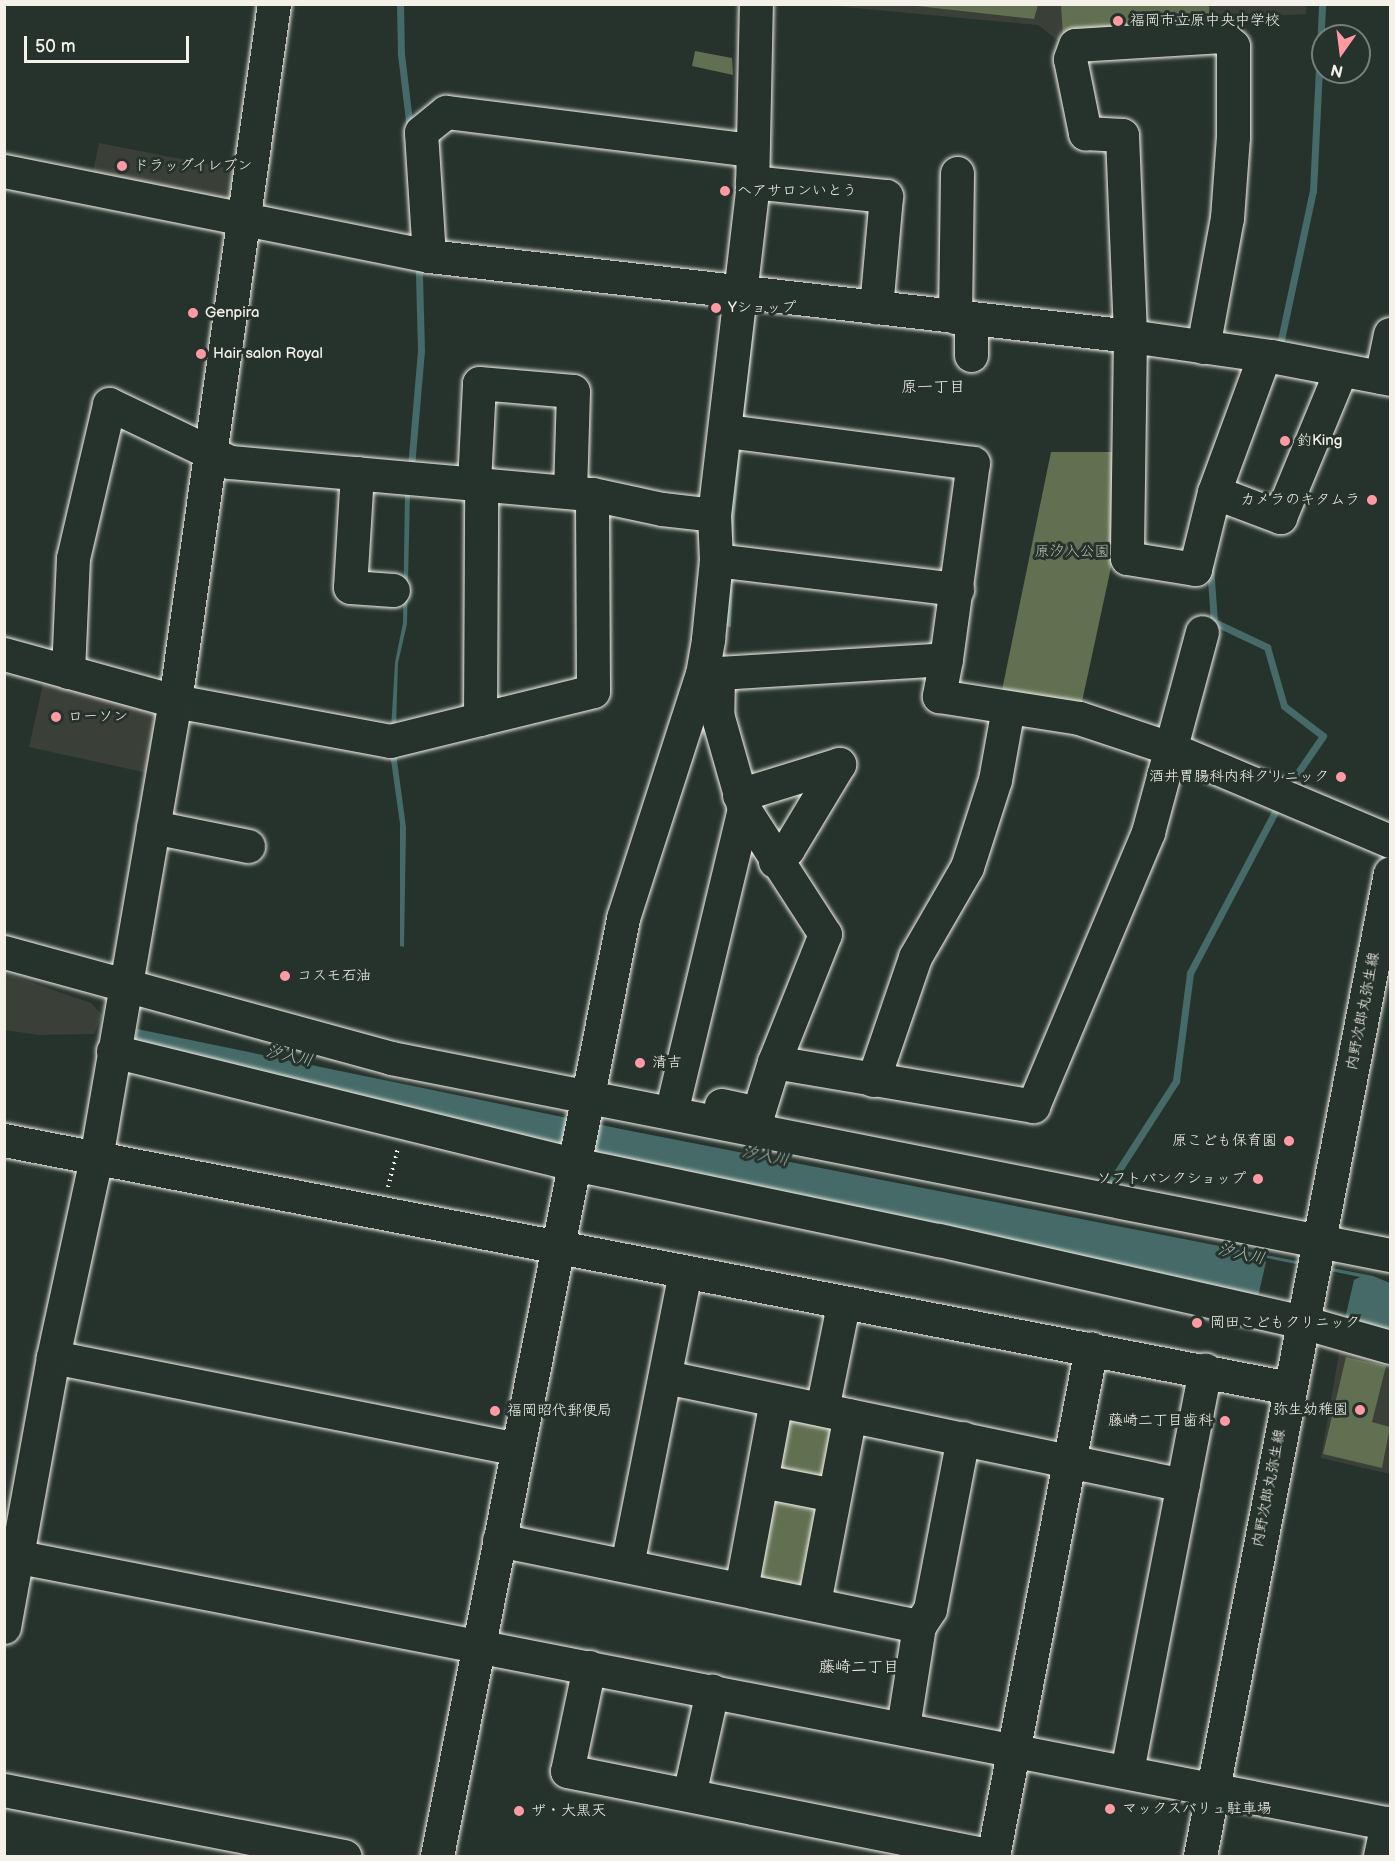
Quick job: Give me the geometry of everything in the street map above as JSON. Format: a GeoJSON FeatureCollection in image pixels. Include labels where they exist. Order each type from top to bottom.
{"type":"FeatureCollection","features":[{"type":"Feature","properties":{"kind":"street"},"geometry":{"type":"LineString","coordinates":[[4,1627],[11,1556],[96,1158],[175,701],[212,454],[242,221],[274,4]]}},
{"type":"Feature","properties":{"kind":"street"},"geometry":{"type":"LineString","coordinates":[[589,1101],[675,1096],[758,1113],[774,1062],[825,934],[815,914],[775,861],[742,802],[717,714],[710,674],[716,560],[714,515],[752,182],[756,4]]}},
{"type":"Feature","properties":{"kind":"street"},"geometry":{"type":"LineString","coordinates":[[1203,347],[1227,218],[1233,137],[1233,46],[1222,36],[1075,45],[1070,59],[1085,133],[1122,135],[1130,336],[1127,558],[1195,569],[1274,357]]}},
{"type":"Feature","properties":{"kind":"street"},"geometry":{"type":"LineString","coordinates":[[429,256],[421,132],[446,112],[752,150]]}},
{"type":"Feature","properties":{"kind":"street"},"geometry":{"type":"LineString","coordinates":[[957,173],[963,317],[972,355]]}},
{"type":"Feature","properties":{"kind":"street"},"geometry":{"type":"LineString","coordinates":[[5,176],[429,256],[741,294],[1130,336],[1274,357],[1386,378],[1390,334]]}},
{"type":"Feature","properties":{"kind":"street"},"geometry":{"type":"LineString","coordinates":[[752,182],[886,196],[876,308]]}},
{"type":"Feature","properties":{"kind":"street"},"geometry":{"type":"LineString","coordinates":[[1222,495],[1281,517],[1341,370]]}},
{"type":"Feature","properties":{"kind":"street"},"geometry":{"type":"LineString","coordinates":[[4,654],[175,701],[390,741],[593,691],[573,391],[479,383],[474,483],[481,493],[480,718]]}},
{"type":"Feature","properties":{"kind":"street"},"geometry":{"type":"LineString","coordinates":[[68,672],[73,558],[109,404],[230,462],[581,492],[662,509],[714,515]]}},
{"type":"Feature","properties":{"kind":"street"},"geometry":{"type":"LineString","coordinates":[[725,431],[973,464],[957,589],[939,696],[1079,718],[1172,749],[1390,841]]}},
{"type":"Feature","properties":{"kind":"street"},"geometry":{"type":"LineString","coordinates":[[357,473],[350,587],[393,590]]}},
{"type":"Feature","properties":{"kind":"street"},"geometry":{"type":"LineString","coordinates":[[716,560],[957,589]]}},
{"type":"Feature","properties":{"kind":"street"},"geometry":{"type":"LineString","coordinates":[[774,1062],[1033,1106],[1148,832],[1202,632]]}},
{"type":"Feature","properties":{"kind":"street"},"geometry":{"type":"LineString","coordinates":[[710,674],[946,659]]}},
{"type":"Feature","properties":{"kind":"street"},"geometry":{"type":"LineString","coordinates":[[437,1857],[516,1449],[633,879],[710,674]]}},
{"type":"Feature","properties":{"kind":"street"},"geometry":{"type":"LineString","coordinates":[[873,1080],[915,957],[968,867],[995,780],[1008,708]]}},
{"type":"Feature","properties":{"kind":"street"},"geometry":{"type":"LineString","coordinates":[[742,802],[839,764],[788,849],[775,861]]}},
{"type":"Feature","properties":{"kind":"street"},"geometry":{"type":"LineString","coordinates":[[675,1096],[742,802]]}},
{"type":"Feature","properties":{"kind":"street"},"geometry":{"type":"LineString","coordinates":[[153,827],[248,846]]}},
{"type":"Feature","properties":{"kind":"street","name":"内野次郎丸弥生線"},"geometry":{"type":"LineString","coordinates":[[1200,1857],[1318,1240],[1382,964],[1390,873]]}},
{"type":"Feature","properties":{"kind":"street"},"geometry":{"type":"LineString","coordinates":[[4,952],[391,1058],[589,1101],[1318,1240],[1390,1256]]}},
{"type":"Feature","properties":{"kind":"street"},"geometry":{"type":"LineString","coordinates":[[113,1052],[574,1164],[1302,1322],[1390,1347]]}},
{"type":"Feature","properties":{"kind":"street"},"geometry":{"type":"LineString","coordinates":[[4,1140],[843,1305],[1091,1348],[1289,1388]]}},
{"type":"Feature","properties":{"kind":"street"},"geometry":{"type":"LineString","coordinates":[[627,1565],[685,1273]]}},
{"type":"Feature","properties":{"kind":"street"},"geometry":{"type":"LineString","coordinates":[[814,1603],[834,1495],[836,1412],[843,1305]]}},
{"type":"Feature","properties":{"kind":"street"},"geometry":{"type":"LineString","coordinates":[[589,1667],[567,1771],[993,1856],[1091,1348]]}},
{"type":"Feature","properties":{"kind":"street"},"geometry":{"type":"LineString","coordinates":[[53,1357],[516,1449]]}},
{"type":"Feature","properties":{"kind":"street"},"geometry":{"type":"LineString","coordinates":[[1127,1771],[1205,1370]]}},
{"type":"Feature","properties":{"kind":"street"},"geometry":{"type":"LineString","coordinates":[[666,1377],[1183,1485]]}},
{"type":"Feature","properties":{"kind":"street"},"geometry":{"type":"LineString","coordinates":[[741,1589],[776,1401]]}},
{"type":"Feature","properties":{"kind":"street"},"geometry":{"type":"LineString","coordinates":[[903,1727],[919,1626],[930,1609],[963,1438]]}},
{"type":"Feature","properties":{"kind":"street"},"geometry":{"type":"LineString","coordinates":[[762,1481],[834,1495]]}},
{"type":"Feature","properties":{"kind":"street"},"geometry":{"type":"LineString","coordinates":[[499,1540],[919,1626]]}},
{"type":"Feature","properties":{"kind":"street"},"geometry":{"type":"LineString","coordinates":[[11,1556],[1014,1748],[1389,1824],[1380,1857]]}},
{"type":"Feature","properties":{"kind":"street"},"geometry":{"type":"LineString","coordinates":[[689,1795],[712,1690]]}},
{"type":"Feature","properties":{"kind":"street"},"geometry":{"type":"LineString","coordinates":[[4,1790],[345,1857]]}},
{"type":"Feature","properties":{"kind":"path"},"geometry":{"type":"LineString","coordinates":[[382,1214],[404,1122]]}},
{"type":"Feature","properties":{"kind":"shaded area","name":"福岡市立原中央中学校"},"geometry":{"type":"Polygon","coordinates":[[[1306,4],[1306,14],[1249,17],[1232,28],[1060,42],[1038,25],[824,5],[1306,4]]]}},
{"type":"Feature","properties":{"kind":"shaded area"},"geometry":{"type":"Polygon","coordinates":[[[99,143],[237,170],[231,202],[91,181],[99,143]]]}},
{"type":"Feature","properties":{"kind":"shaded area"},"geometry":{"type":"Polygon","coordinates":[[[45,675],[157,706],[163,715],[152,774],[29,747],[45,675]]]}},
{"type":"Feature","properties":{"kind":"shaded area"},"geometry":{"type":"Polygon","coordinates":[[[4,973],[91,1003],[102,1015],[94,1034],[39,1035],[5,1030],[4,973]]]}},
{"type":"Feature","properties":{"kind":"shaded area","name":"弥生幼稚園"},"geometry":{"type":"Polygon","coordinates":[[[1350,1348],[1390,1361],[1390,1474],[1321,1458],[1339,1353],[1350,1348]]]}},
{"type":"Feature","properties":{"kind":"green space"},"geometry":{"type":"Polygon","coordinates":[[[908,5],[1038,5],[1034,19],[908,5]]]}},
{"type":"Feature","properties":{"kind":"green space"},"geometry":{"type":"Polygon","coordinates":[[[1061,5],[1209,5],[1210,25],[1063,35],[1061,5]]]}},
{"type":"Feature","properties":{"kind":"green space"},"geometry":{"type":"Polygon","coordinates":[[[695,51],[732,58],[733,75],[692,66],[695,51]]]}},
{"type":"Feature","properties":{"kind":"green space","name":"原汐入公園"},"geometry":{"type":"Polygon","coordinates":[[[1051,452],[1117,452],[1113,558],[1080,711],[1001,695],[1051,452]]]}},
{"type":"Feature","properties":{"kind":"green space","name":"弥生幼稚園"},"geometry":{"type":"Polygon","coordinates":[[[1346,1357],[1386,1366],[1372,1422],[1390,1427],[1382,1468],[1323,1454],[1346,1357]]]}},
{"type":"Feature","properties":{"kind":"green space"},"geometry":{"type":"Polygon","coordinates":[[[780,1414],[834,1420],[802,1591],[756,1582],[780,1414]]]}},
{"type":"Feature","properties":{"kind":"water"},"geometry":{"type":"Polygon","coordinates":[[[750,304],[757,305],[744,423],[737,422],[750,304]]]}},
{"type":"Feature","properties":{"kind":"water"},"geometry":{"type":"Polygon","coordinates":[[[733,442],[741,444],[732,548],[724,548],[733,442]]]}},
{"type":"Feature","properties":{"kind":"water"},"geometry":{"type":"Polygon","coordinates":[[[405,493],[410,494],[407,624],[398,663],[396,729],[391,730],[395,662],[403,623],[405,493]]]}},
{"type":"Feature","properties":{"kind":"water"},"geometry":{"type":"Polygon","coordinates":[[[726,568],[733,569],[731,627],[724,626],[726,568]]]}},
{"type":"Feature","properties":{"kind":"water"},"geometry":{"type":"Polygon","coordinates":[[[390,753],[396,753],[406,827],[404,947],[400,946],[400,824],[390,753]]]}},
{"type":"Feature","properties":{"kind":"water","name":"汐入川"},"geometry":{"type":"Polygon","coordinates":[[[137,1029],[621,1129],[1373,1276],[1390,1283],[1390,1332],[546,1145],[135,1045],[137,1029]]]}},
{"type":"Feature","properties":{"kind":"pier"},"geometry":{"type":"Polygon","coordinates":[[[1262,1257],[1360,1277],[1354,1280],[1344,1323],[1257,1301],[1266,1262],[1262,1257]]]}},
{"type":"Feature","properties":{"kind":"waterway"},"geometry":{"type":"LineString","coordinates":[[400,4],[401,54],[410,130]]}},
{"type":"Feature","properties":{"kind":"waterway"},"geometry":{"type":"LineString","coordinates":[[1279,349],[1313,191],[1322,4]]}},
{"type":"Feature","properties":{"kind":"waterway"},"geometry":{"type":"LineString","coordinates":[[411,467],[421,351],[419,272]]}},
{"type":"Feature","properties":{"kind":"waterway"},"geometry":{"type":"LineString","coordinates":[[1210,565],[1214,622],[1267,647],[1284,706],[1323,736],[1290,784]]}},
{"type":"Feature","properties":{"kind":"waterway"},"geometry":{"type":"LineString","coordinates":[[1113,1179],[1176,1081],[1190,973],[1275,812]]}},
{"type":"Feature","properties":{"kind":"place","name":"福岡市立原中央中学校"},"geometry":{"type":"Point","coordinates":[1118,21]}},
{"type":"Feature","properties":{"kind":"place","name":"ドラッグイレブン"},"geometry":{"type":"Point","coordinates":[122,166]}},
{"type":"Feature","properties":{"kind":"place","name":"ヘアサロンいとう"},"geometry":{"type":"Point","coordinates":[725,191]}},
{"type":"Feature","properties":{"kind":"place","name":"Yショップ"},"geometry":{"type":"Point","coordinates":[716,308]}},
{"type":"Feature","properties":{"kind":"place","name":"Genpira"},"geometry":{"type":"Point","coordinates":[193,313]}},
{"type":"Feature","properties":{"kind":"place","name":"Hair salon Royal"},"geometry":{"type":"Point","coordinates":[201,354]}},
{"type":"Feature","properties":{"kind":"place","name":"釣King"},"geometry":{"type":"Point","coordinates":[1285,441]}},
{"type":"Feature","properties":{"kind":"place","name":"カメラのキタムラ"},"geometry":{"type":"Point","coordinates":[1372,500]}},
{"type":"Feature","properties":{"kind":"place","name":"ローソン"},"geometry":{"type":"Point","coordinates":[56,717]}},
{"type":"Feature","properties":{"kind":"place","name":"酒井胃腸科内科クリニック"},"geometry":{"type":"Point","coordinates":[1341,777]}},
{"type":"Feature","properties":{"kind":"place","name":"コスモ石油"},"geometry":{"type":"Point","coordinates":[285,976]}},
{"type":"Feature","properties":{"kind":"place","name":"清吉"},"geometry":{"type":"Point","coordinates":[640,1063]}},
{"type":"Feature","properties":{"kind":"place","name":"原こども保育園"},"geometry":{"type":"Point","coordinates":[1289,1141]}},
{"type":"Feature","properties":{"kind":"place","name":"ソフトバンクショップ"},"geometry":{"type":"Point","coordinates":[1258,1179]}},
{"type":"Feature","properties":{"kind":"place","name":"岡田こどもクリニック"},"geometry":{"type":"Point","coordinates":[1197,1323]}},
{"type":"Feature","properties":{"kind":"place","name":"弥生幼稚園"},"geometry":{"type":"Point","coordinates":[1360,1410]}},
{"type":"Feature","properties":{"kind":"place","name":"福岡昭代郵便局"},"geometry":{"type":"Point","coordinates":[495,1411]}},
{"type":"Feature","properties":{"kind":"place","name":"藤崎二丁目歯科"},"geometry":{"type":"Point","coordinates":[1225,1421]}},
{"type":"Feature","properties":{"kind":"place","name":"マックスバリュ駐車場"},"geometry":{"type":"Point","coordinates":[1110,1809]}},
{"type":"Feature","properties":{"kind":"place","name":"ザ・大黒天"},"geometry":{"type":"Point","coordinates":[519,1811]}},
{"type":"Feature","properties":{"kind":"district","name":"原一丁目"},"geometry":{"type":"Point","coordinates":[933,388]}},
{"type":"Feature","properties":{"kind":"district","name":"藤崎二丁目"},"geometry":{"type":"Point","coordinates":[859,1668]}}]}
